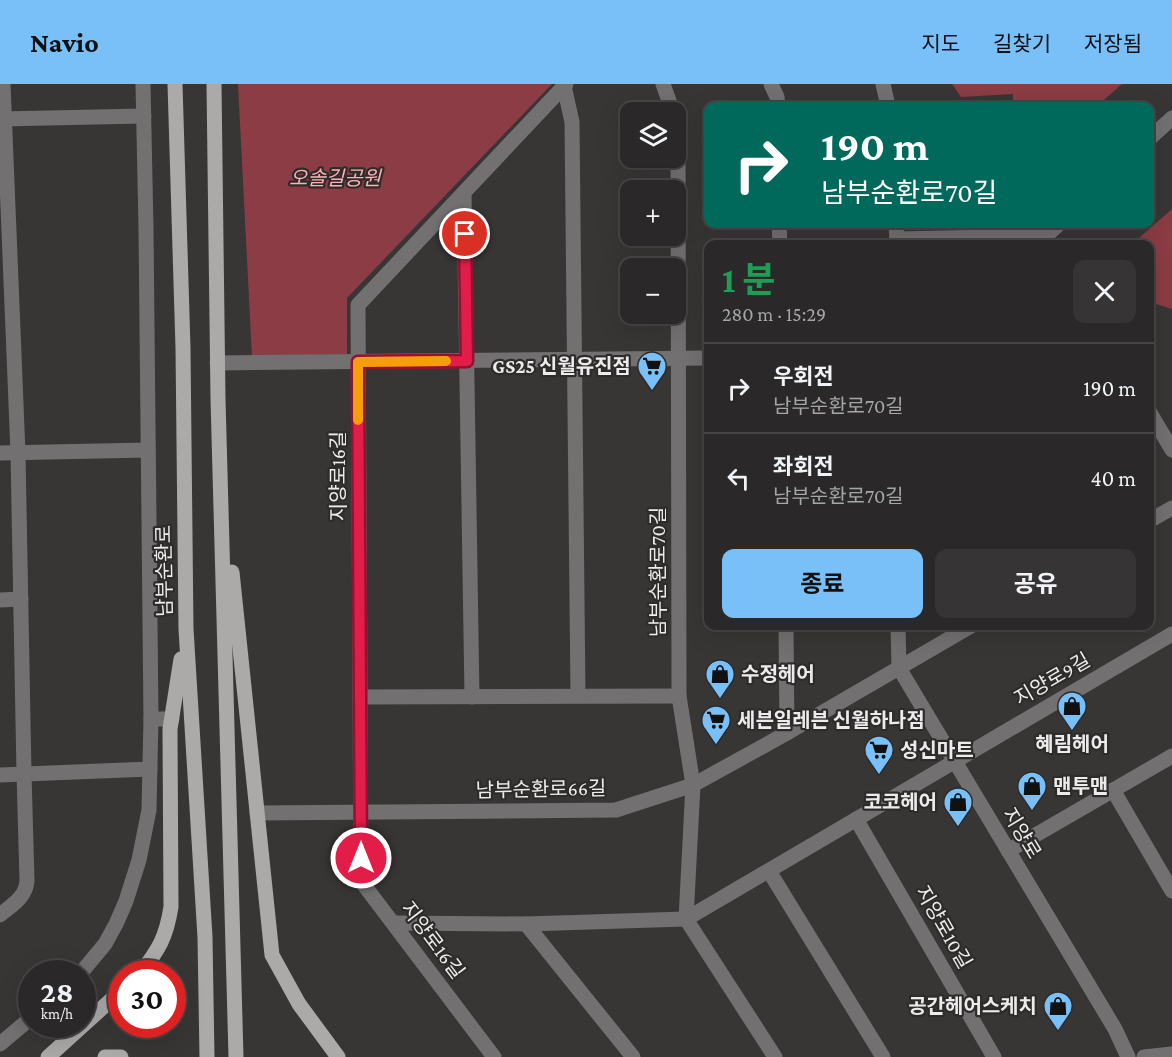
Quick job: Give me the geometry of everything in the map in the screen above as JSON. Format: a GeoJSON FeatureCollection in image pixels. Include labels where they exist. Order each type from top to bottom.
{"type":"FeatureCollection","features":[{"type":"Feature","properties":{"kind":"main road","name":"남부순환로"},"geometry":{"type":"LineString","coordinates":[[175,84],[183,348],[186,629],[205,937],[207,1057]]}},
{"type":"Feature","properties":{"kind":"main road"},"geometry":{"type":"LineString","coordinates":[[214,84],[217,363],[236,1057]]}},
{"type":"Feature","properties":{"kind":"main road"},"geometry":{"type":"LineString","coordinates":[[220,457],[272,955],[299,1004],[338,1057]]}},
{"type":"Feature","properties":{"kind":"main road"},"geometry":{"type":"LineString","coordinates":[[151,960],[168,929],[171,907],[170,729],[186,629]]}},
{"type":"Feature","properties":{"kind":"main road"},"geometry":{"type":"LineString","coordinates":[[48,1057],[108,1003]]}},
{"type":"Feature","properties":{"kind":"main road"},"geometry":{"type":"LineString","coordinates":[[105,1057],[121,1057]]}},
{"type":"Feature","properties":{"kind":"street"},"geometry":{"type":"LineString","coordinates":[[0,915],[21,898],[27,887],[18,453],[2,119],[3,84]]}},
{"type":"Feature","properties":{"kind":"street","name":"남부순환로"},"geometry":{"type":"LineString","coordinates":[[92,960],[105,944],[126,901],[139,860],[149,810],[151,719],[143,84]]}},
{"type":"Feature","properties":{"kind":"street"},"geometry":{"type":"LineString","coordinates":[[663,84],[669,102]]}},
{"type":"Feature","properties":{"kind":"street"},"geometry":{"type":"LineString","coordinates":[[771,84],[777,102]]}},
{"type":"Feature","properties":{"kind":"street"},"geometry":{"type":"LineString","coordinates":[[883,84],[887,102]]}},
{"type":"Feature","properties":{"kind":"street"},"geometry":{"type":"LineString","coordinates":[[358,362],[358,305],[565,85]]}},
{"type":"Feature","properties":{"kind":"street"},"geometry":{"type":"LineString","coordinates":[[565,85],[572,122],[578,696]]}},
{"type":"Feature","properties":{"kind":"street"},"geometry":{"type":"LineString","coordinates":[[2,119],[144,117]]}},
{"type":"Feature","properties":{"kind":"street"},"geometry":{"type":"LineString","coordinates":[[1154,134],[1172,118]]}},
{"type":"Feature","properties":{"kind":"street","name":"남부순환로70길"},"geometry":{"type":"LineString","coordinates":[[678,168],[679,696],[693,785]]}},
{"type":"Feature","properties":{"kind":"street"},"geometry":{"type":"LineString","coordinates":[[464,192],[472,697]]}},
{"type":"Feature","properties":{"kind":"street"},"geometry":{"type":"LineString","coordinates":[[897,236],[1049,240]]}},
{"type":"Feature","properties":{"kind":"street"},"geometry":{"type":"LineString","coordinates":[[217,363],[704,358]]}},
{"type":"Feature","properties":{"kind":"street","name":"지양로16길"},"geometry":{"type":"LineString","coordinates":[[358,362],[361,881],[494,1057]]}},
{"type":"Feature","properties":{"kind":"street"},"geometry":{"type":"LineString","coordinates":[[1154,419],[1172,450]]}},
{"type":"Feature","properties":{"kind":"street"},"geometry":{"type":"LineString","coordinates":[[0,453],[148,450]]}},
{"type":"Feature","properties":{"kind":"street"},"geometry":{"type":"LineString","coordinates":[[1154,518],[1172,508]]}},
{"type":"Feature","properties":{"kind":"street"},"geometry":{"type":"LineString","coordinates":[[0,600],[21,599]]}},
{"type":"Feature","properties":{"kind":"street"},"geometry":{"type":"LineString","coordinates":[[786,630],[788,733]]}},
{"type":"Feature","properties":{"kind":"street","name":"지양로"},"geometry":{"type":"LineString","coordinates":[[898,630],[899,668],[1114,1029],[1128,1057]]}},
{"type":"Feature","properties":{"kind":"street","name":"남부순환로66길"},"geometry":{"type":"LineString","coordinates":[[257,813],[616,810],[693,785],[788,733],[964,630]]}},
{"type":"Feature","properties":{"kind":"street","name":"지양로9길"},"geometry":{"type":"LineString","coordinates":[[954,761],[1172,634]]}},
{"type":"Feature","properties":{"kind":"street"},"geometry":{"type":"LineString","coordinates":[[360,697],[679,696]]}},
{"type":"Feature","properties":{"kind":"street"},"geometry":{"type":"LineString","coordinates":[[151,719],[172,719]]}},
{"type":"Feature","properties":{"kind":"street"},"geometry":{"type":"LineString","coordinates":[[1008,851],[1172,756]]}},
{"type":"Feature","properties":{"kind":"street"},"geometry":{"type":"LineString","coordinates":[[394,923],[526,924],[686,919],[954,761]]}},
{"type":"Feature","properties":{"kind":"street"},"geometry":{"type":"LineString","coordinates":[[0,775],[150,769]]}},
{"type":"Feature","properties":{"kind":"street"},"geometry":{"type":"LineString","coordinates":[[693,785],[686,919],[775,1057]]}},
{"type":"Feature","properties":{"kind":"street"},"geometry":{"type":"LineString","coordinates":[[1113,790],[1172,891]]}},
{"type":"Feature","properties":{"kind":"street","name":"지양로10길"},"geometry":{"type":"LineString","coordinates":[[856,819],[994,1057]]}},
{"type":"Feature","properties":{"kind":"street"},"geometry":{"type":"LineString","coordinates":[[769,870],[883,1057]]}},
{"type":"Feature","properties":{"kind":"street"},"geometry":{"type":"LineString","coordinates":[[526,924],[633,1057]]}},
{"type":"Feature","properties":{"kind":"street"},"geometry":{"type":"LineString","coordinates":[[0,1044],[18,1029]]}},
{"type":"Feature","properties":{"kind":"street"},"geometry":{"type":"LineString","coordinates":[[1144,1057],[1172,1054]]}},
{"type":"Feature","properties":{"kind":"green space","name":"오솔길공원"},"geometry":{"type":"Polygon","coordinates":[[[238,84],[552,84],[347,298],[347,354],[252,357],[238,84]]]}},
{"type":"Feature","properties":{"kind":"green space"},"geometry":{"type":"Polygon","coordinates":[[[952,84],[1122,84],[1102,102],[1013,102],[1013,94],[961,97],[952,84]]]}},
{"type":"Feature","properties":{"kind":"green space"},"geometry":{"type":"Polygon","coordinates":[[[1172,209],[1172,309],[1156,304],[1154,301],[1154,240],[1137,240],[1150,228],[1154,228],[1154,225],[1172,209]]]}},
{"type":"Feature","properties":{"kind":"slow traffic"},"geometry":{"type":"LineString","coordinates":[[358,420],[358,362],[446,361]]}},
{"type":"Feature","properties":{"kind":"place","name":"GS25 신월유진점"},"geometry":{"type":"Point","coordinates":[652,392]}},
{"type":"Feature","properties":{"kind":"place","name":"수정헤어"},"geometry":{"type":"Point","coordinates":[720,700]}},
{"type":"Feature","properties":{"kind":"place","name":"혜림헤어"},"geometry":{"type":"Point","coordinates":[1072,732]}},
{"type":"Feature","properties":{"kind":"place","name":"세븐일레븐 신월하나점"},"geometry":{"type":"Point","coordinates":[716,746]}},
{"type":"Feature","properties":{"kind":"place","name":"성신마트"},"geometry":{"type":"Point","coordinates":[879,776]}},
{"type":"Feature","properties":{"kind":"place","name":"맨투맨"},"geometry":{"type":"Point","coordinates":[1032,812]}},
{"type":"Feature","properties":{"kind":"place","name":"코코헤어"},"geometry":{"type":"Point","coordinates":[958,828]}},
{"type":"Feature","properties":{"kind":"place","name":"공간헤어스케치"},"geometry":{"type":"Point","coordinates":[1058,1032]}},
{"type":"Feature","properties":{"kind":"route"},"geometry":{"type":"LineString","coordinates":[[361,858],[358,362],[467,361],[465,234]]}}]}
